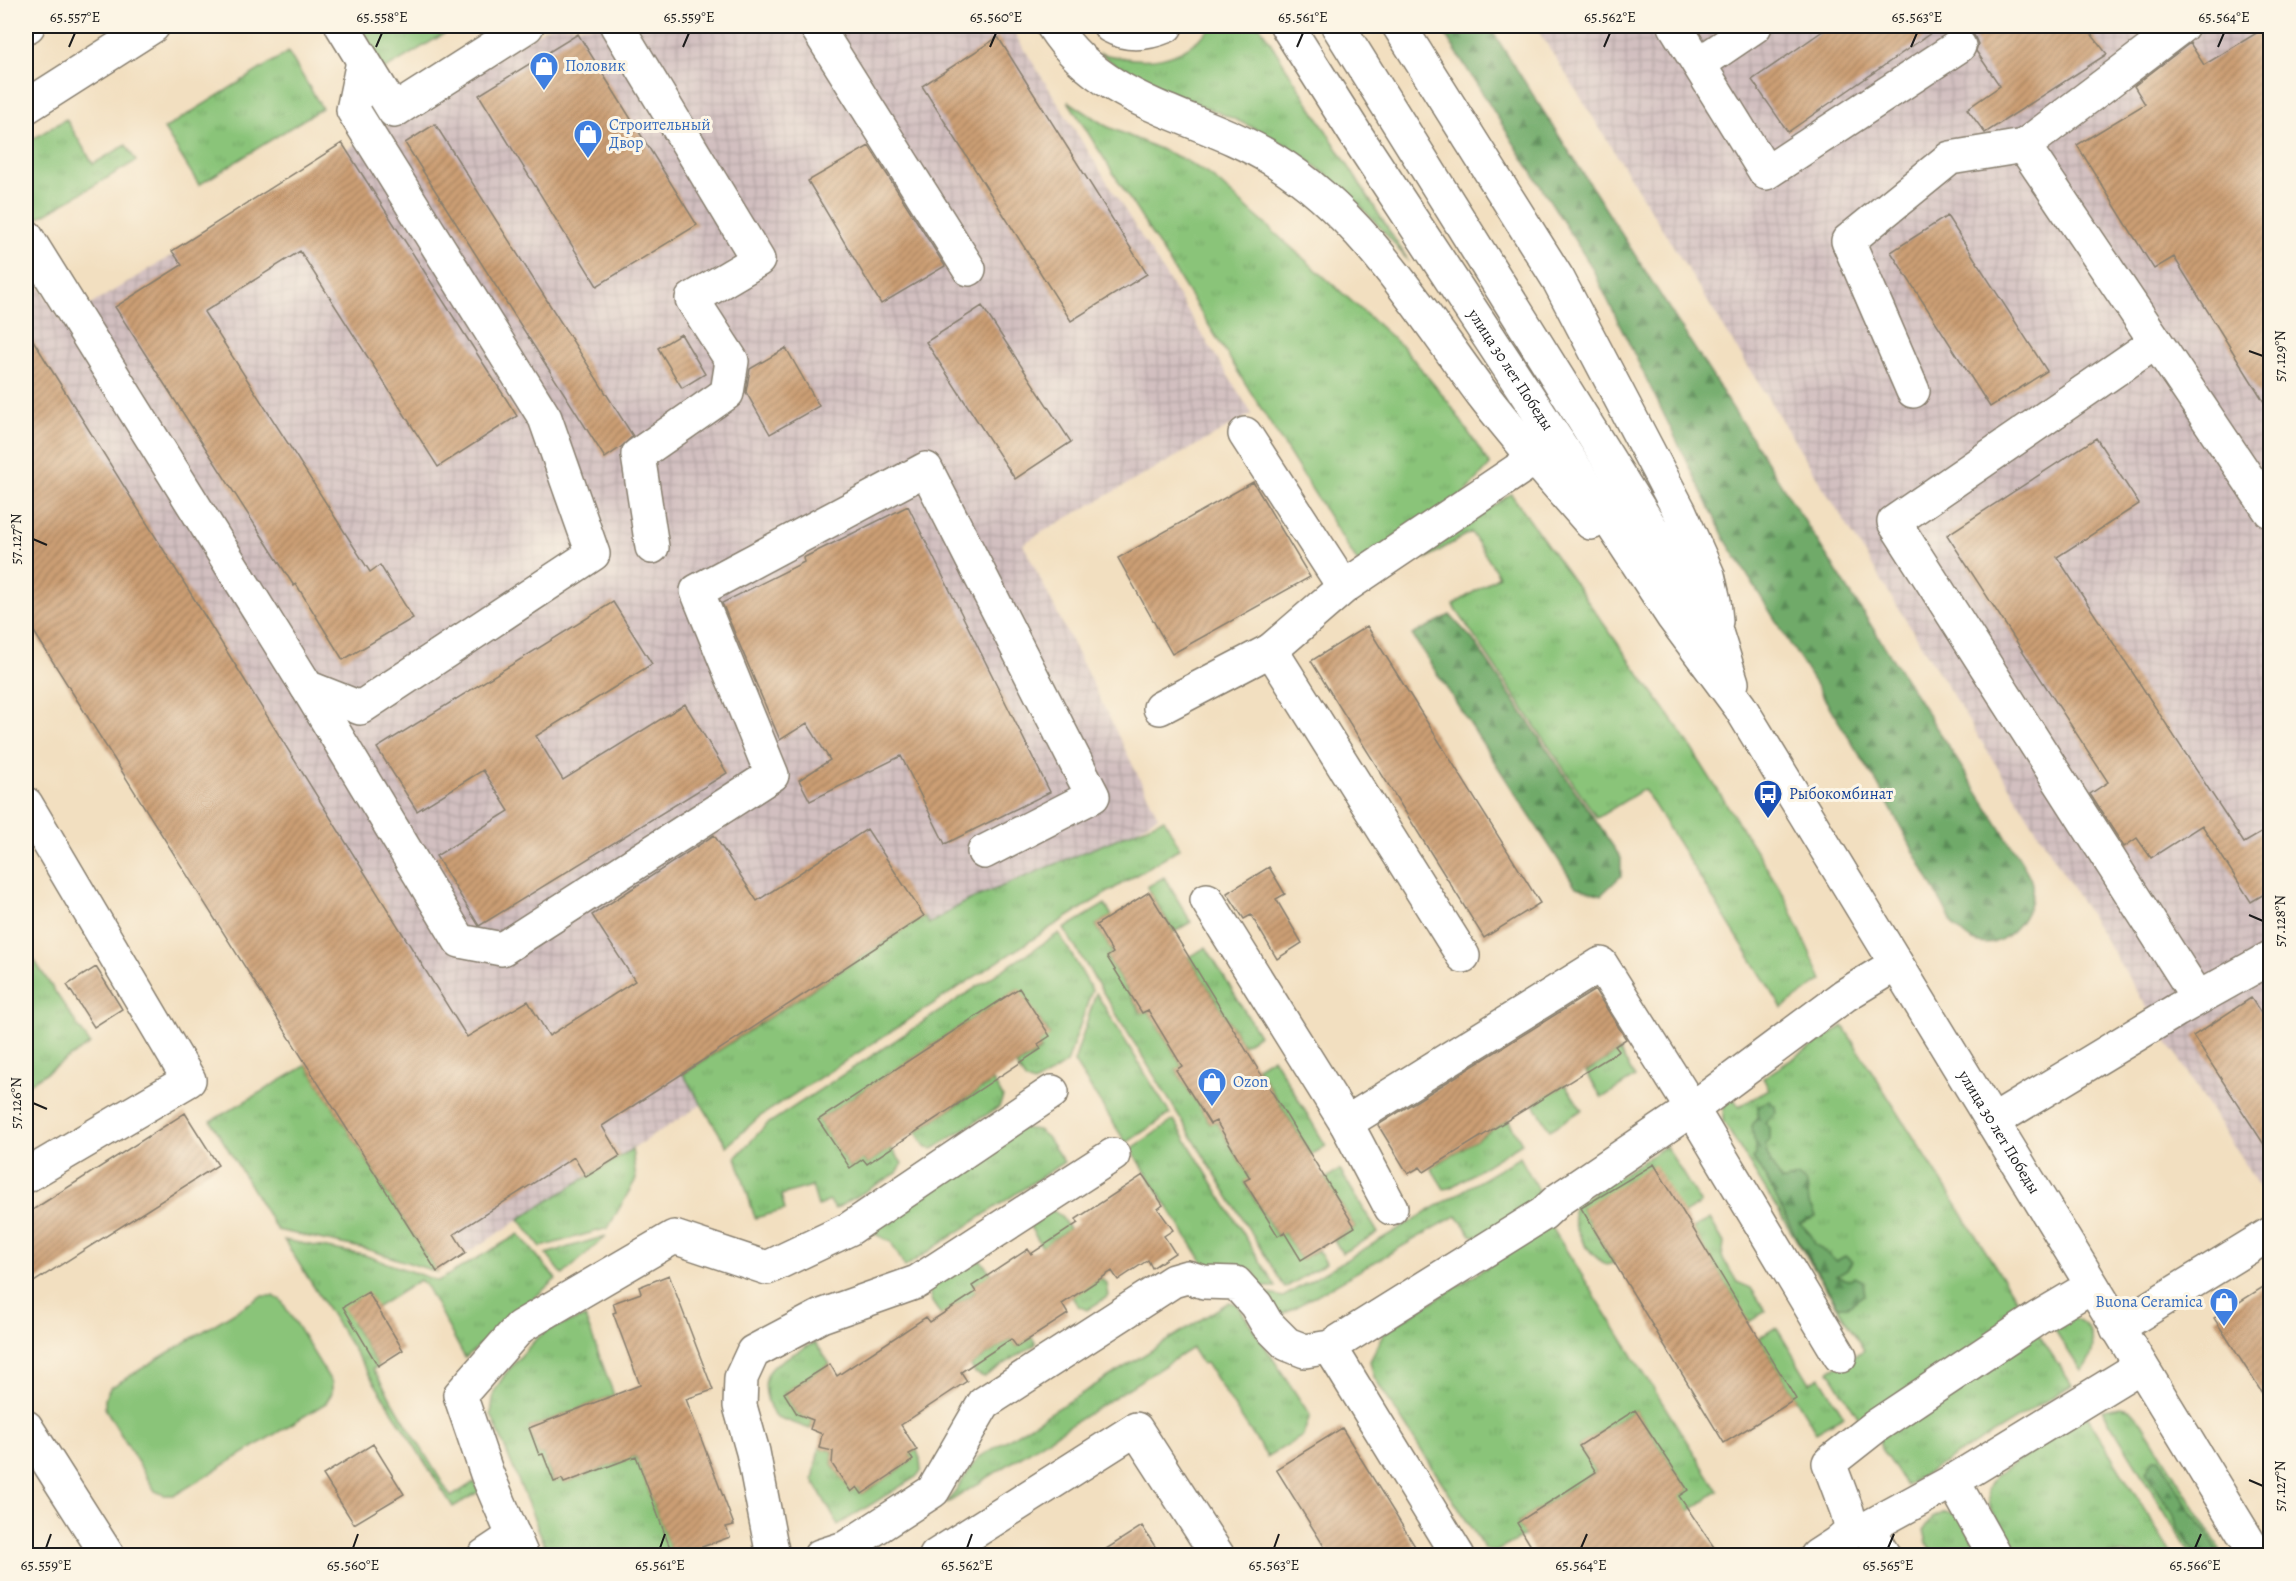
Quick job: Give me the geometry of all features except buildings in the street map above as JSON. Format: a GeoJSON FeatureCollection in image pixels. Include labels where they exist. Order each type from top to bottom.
{"type":"FeatureCollection","features":[{"type":"Feature","properties":{"kind":"street"},"geometry":{"type":"LineString","coordinates":[[26,106],[153,26]]}},
{"type":"Feature","properties":{"kind":"street"},"geometry":{"type":"LineString","coordinates":[[342,26],[394,111],[527,26]]}},
{"type":"Feature","properties":{"kind":"street"},"geometry":{"type":"LineString","coordinates":[[616,26],[758,260],[692,299],[732,361],[727,393],[638,455],[652,547]]}},
{"type":"Feature","properties":{"kind":"street"},"geometry":{"type":"LineString","coordinates":[[816,26],[969,268]]}},
{"type":"Feature","properties":{"kind":"street"},"geometry":{"type":"LineString","coordinates":[[1053,26],[1061,39],[1092,70],[1122,91],[1234,139],[1273,159],[1305,181],[1340,211],[1394,274],[1534,459],[1673,617]]}},
{"type":"Feature","properties":{"kind":"street"},"geometry":{"type":"LineString","coordinates":[[1110,26],[1120,31],[1139,33],[1166,26]]}},
{"type":"Feature","properties":{"kind":"street","name":"улица 30 лет Победы"},"geometry":{"type":"LineString","coordinates":[[1287,26],[1364,148],[1673,617],[1740,707],[2257,1556]]}},
{"type":"Feature","properties":{"kind":"street","name":"улица 30 лет Победы"},"geometry":{"type":"LineString","coordinates":[[1338,26],[1716,632],[1740,707]]}},
{"type":"Feature","properties":{"kind":"street"},"geometry":{"type":"LineString","coordinates":[[1399,26],[1557,279],[1669,491],[1708,575],[1714,600],[1716,632]]}},
{"type":"Feature","properties":{"kind":"street"},"geometry":{"type":"LineString","coordinates":[[1675,26],[1766,173],[1959,46]]}},
{"type":"Feature","properties":{"kind":"street"},"geometry":{"type":"LineString","coordinates":[[1699,64],[1755,26]]}},
{"type":"Feature","properties":{"kind":"street"},"geometry":{"type":"LineString","coordinates":[[1913,391],[1848,241],[1950,158],[2024,146],[2182,26]]}},
{"type":"Feature","properties":{"kind":"street"},"geometry":{"type":"LineString","coordinates":[[307,687],[360,708],[593,554],[545,418],[353,110],[363,61]]}},
{"type":"Feature","properties":{"kind":"street"},"geometry":{"type":"LineString","coordinates":[[2024,146],[2271,511]]}},
{"type":"Feature","properties":{"kind":"street"},"geometry":{"type":"LineString","coordinates":[[26,236],[307,687],[460,941],[502,949],[772,775],[697,591],[926,469],[1093,796],[984,852]]}},
{"type":"Feature","properties":{"kind":"street"},"geometry":{"type":"LineString","coordinates":[[2156,342],[1894,522],[2198,998]]}},
{"type":"Feature","properties":{"kind":"street"},"geometry":{"type":"LineString","coordinates":[[1245,434],[1344,587]]}},
{"type":"Feature","properties":{"kind":"street"},"geometry":{"type":"LineString","coordinates":[[1160,708],[1271,650],[1344,587],[1534,459]]}},
{"type":"Feature","properties":{"kind":"street"},"geometry":{"type":"LineString","coordinates":[[1271,650],[1462,956]]}},
{"type":"Feature","properties":{"kind":"street"},"geometry":{"type":"LineString","coordinates":[[26,804],[189,1080],[26,1176]]}},
{"type":"Feature","properties":{"kind":"street"},"geometry":{"type":"LineString","coordinates":[[1207,900],[1346,1123],[1391,1208]]}},
{"type":"Feature","properties":{"kind":"street"},"geometry":{"type":"LineString","coordinates":[[1992,1122],[2198,998],[2271,958]]}},
{"type":"Feature","properties":{"kind":"street"},"geometry":{"type":"LineString","coordinates":[[1346,1123],[1601,964],[1692,1109],[1840,1356]]}},
{"type":"Feature","properties":{"kind":"street"},"geometry":{"type":"LineString","coordinates":[[820,1556],[845,1548],[933,1491],[984,1402],[1173,1281],[1187,1277],[1204,1282],[1236,1282],[1256,1305],[1267,1324],[1287,1344],[1305,1351],[1330,1347],[1543,1214],[1558,1200],[1692,1109],[1845,995],[1896,964]]}},
{"type":"Feature","properties":{"kind":"street"},"geometry":{"type":"LineString","coordinates":[[484,1556],[518,1546],[487,1474],[460,1395],[520,1327],[674,1236],[767,1268],[849,1229],[1052,1092]]}},
{"type":"Feature","properties":{"kind":"street"},"geometry":{"type":"LineString","coordinates":[[773,1556],[753,1452],[740,1407],[741,1378],[753,1352],[821,1316],[917,1282],[1113,1155]]}},
{"type":"Feature","properties":{"kind":"street"},"geometry":{"type":"LineString","coordinates":[[2117,1328],[2271,1234]]}},
{"type":"Feature","properties":{"kind":"street"},"geometry":{"type":"LineString","coordinates":[[1884,1556],[1859,1529],[1847,1511],[1829,1463],[1876,1426],[2038,1318],[2092,1287]]}},
{"type":"Feature","properties":{"kind":"street"},"geometry":{"type":"LineString","coordinates":[[1330,1347],[1458,1556]]}},
{"type":"Feature","properties":{"kind":"street"},"geometry":{"type":"LineString","coordinates":[[1817,1556],[1859,1529],[1953,1481],[2141,1366]]}},
{"type":"Feature","properties":{"kind":"street"},"geometry":{"type":"LineString","coordinates":[[26,1427],[108,1556]]}},
{"type":"Feature","properties":{"kind":"street"},"geometry":{"type":"LineString","coordinates":[[936,1556],[1136,1429],[1218,1556]]}},
{"type":"Feature","properties":{"kind":"street"},"geometry":{"type":"LineString","coordinates":[[1953,1481],[1995,1556]]}},
{"type":"Feature","properties":{"kind":"shaded area"},"geometry":{"type":"Polygon","coordinates":[[[550,26],[1010,26],[1252,414],[1023,544],[1158,816],[437,1272],[26,619],[26,264],[62,322],[550,26]]]}},
{"type":"Feature","properties":{"kind":"shaded area"},"geometry":{"type":"Polygon","coordinates":[[[1535,26],[2270,26],[2270,1205],[1571,82],[1535,26]]]}},
{"type":"Feature","properties":{"kind":"green space"},"geometry":{"type":"Polygon","coordinates":[[[356,26],[457,26],[384,70],[356,26]]]}},
{"type":"Feature","properties":{"kind":"green space"},"geometry":{"type":"Polygon","coordinates":[[[1213,26],[1260,26],[1409,262],[1363,209],[1329,177],[1291,149],[1250,126],[1140,79],[1099,53],[1132,59],[1161,58],[1187,48],[1213,26]]]}},
{"type":"Feature","properties":{"kind":"green space"},"geometry":{"type":"Polygon","coordinates":[[[1440,26],[1489,26],[2022,862],[2032,884],[2032,895],[2023,918],[2006,936],[1995,942],[1984,944],[1970,940],[1954,926],[1877,783],[1726,541],[1591,266],[1440,26]]]}},
{"type":"Feature","properties":{"kind":"green space"},"geometry":{"type":"Polygon","coordinates":[[[288,52],[322,108],[199,185],[164,129],[288,52]]]}},
{"type":"Feature","properties":{"kind":"green space"},"geometry":{"type":"Polygon","coordinates":[[[1068,101],[1106,126],[1183,159],[1211,176],[1404,348],[1449,403],[1490,465],[1463,495],[1358,563],[1068,101]]]}},
{"type":"Feature","properties":{"kind":"green space"},"geometry":{"type":"Polygon","coordinates":[[[66,119],[93,164],[126,145],[136,161],[30,223],[26,216],[26,143],[66,119]]]}},
{"type":"Feature","properties":{"kind":"green space"},"geometry":{"type":"Polygon","coordinates":[[[1511,494],[1681,732],[1784,895],[1822,980],[1782,1008],[1644,789],[1597,818],[1453,605],[1499,576],[1471,532],[1427,558],[1433,546],[1511,494]]]}},
{"type":"Feature","properties":{"kind":"green space"},"geometry":{"type":"Polygon","coordinates":[[[1450,615],[1473,640],[1621,858],[1621,876],[1601,895],[1576,887],[1412,635],[1450,615]]]}},
{"type":"Feature","properties":{"kind":"green space"},"geometry":{"type":"Polygon","coordinates":[[[1164,819],[1180,848],[1053,926],[759,1117],[727,1146],[683,1074],[924,916],[929,924],[967,901],[1164,819]]]}},
{"type":"Feature","properties":{"kind":"green space"},"geometry":{"type":"Polygon","coordinates":[[[1164,877],[1191,922],[1174,932],[1147,887],[1164,877]]]}},
{"type":"Feature","properties":{"kind":"green space"},"geometry":{"type":"Polygon","coordinates":[[[1105,904],[1112,916],[1096,925],[1113,953],[1107,957],[1141,1013],[1148,1010],[1182,1066],[1176,1070],[1210,1124],[1216,1121],[1250,1178],[1244,1182],[1277,1236],[1284,1232],[1301,1260],[1318,1250],[1326,1263],[1285,1288],[1064,929],[1105,904]]]}},
{"type":"Feature","properties":{"kind":"green space"},"geometry":{"type":"Polygon","coordinates":[[[1059,933],[1092,990],[1067,1063],[1034,1084],[1026,1081],[1016,1066],[1041,1050],[1038,1044],[1050,1035],[1018,989],[818,1120],[850,1168],[863,1159],[867,1164],[891,1148],[902,1163],[897,1173],[835,1209],[830,1201],[818,1206],[812,1186],[781,1195],[785,1210],[755,1218],[736,1157],[766,1125],[1059,933]]]}},
{"type":"Feature","properties":{"kind":"green space"},"geometry":{"type":"Polygon","coordinates":[[[1206,947],[1259,1035],[1243,1045],[1189,957],[1206,947]]]}},
{"type":"Feature","properties":{"kind":"green space"},"geometry":{"type":"Polygon","coordinates":[[[26,948],[90,1044],[26,1086],[26,948]]]}},
{"type":"Feature","properties":{"kind":"green space"},"geometry":{"type":"Polygon","coordinates":[[[1096,993],[1170,1114],[1126,1143],[1074,1062],[1096,993]]]}},
{"type":"Feature","properties":{"kind":"green space"},"geometry":{"type":"Polygon","coordinates":[[[1843,1026],[2025,1313],[1860,1420],[1829,1371],[1864,1350],[1723,1121],[1724,1107],[1730,1099],[1733,1097],[1739,1107],[1769,1089],[1763,1078],[1843,1026]]]}},
{"type":"Feature","properties":{"kind":"green space"},"geometry":{"type":"Polygon","coordinates":[[[1619,1051],[1635,1077],[1602,1098],[1586,1072],[1619,1051]]]}},
{"type":"Feature","properties":{"kind":"green space"},"geometry":{"type":"Polygon","coordinates":[[[1273,1057],[1326,1146],[1311,1155],[1257,1067],[1273,1057]]]}},
{"type":"Feature","properties":{"kind":"green space"},"geometry":{"type":"Polygon","coordinates":[[[307,1065],[437,1272],[366,1249],[277,1230],[211,1121],[307,1065]]]}},
{"type":"Feature","properties":{"kind":"green space"},"geometry":{"type":"Polygon","coordinates":[[[993,1081],[1003,1097],[999,1107],[933,1149],[926,1148],[916,1132],[993,1081]]]}},
{"type":"Feature","properties":{"kind":"green space"},"geometry":{"type":"Polygon","coordinates":[[[1565,1084],[1582,1110],[1550,1130],[1534,1104],[1565,1084]]]}},
{"type":"Feature","properties":{"kind":"green space"},"geometry":{"type":"Polygon","coordinates":[[[1769,1101],[1775,1106],[1776,1113],[1765,1122],[1770,1128],[1770,1140],[1765,1145],[1767,1154],[1781,1181],[1798,1176],[1807,1184],[1809,1204],[1816,1217],[1800,1223],[1811,1235],[1815,1244],[1836,1261],[1845,1256],[1852,1262],[1847,1270],[1837,1276],[1847,1280],[1855,1277],[1863,1281],[1865,1295],[1848,1306],[1838,1306],[1797,1239],[1753,1158],[1756,1155],[1752,1126],[1757,1117],[1759,1105],[1769,1101]]]}},
{"type":"Feature","properties":{"kind":"green space"},"geometry":{"type":"Polygon","coordinates":[[[1174,1120],[1276,1287],[1262,1287],[1253,1271],[1235,1263],[1214,1268],[1209,1272],[1131,1149],[1174,1120]]]}},
{"type":"Feature","properties":{"kind":"green space"},"geometry":{"type":"Polygon","coordinates":[[[1508,1120],[1522,1143],[1450,1188],[1444,1189],[1431,1168],[1508,1120]]]}},
{"type":"Feature","properties":{"kind":"green space"},"geometry":{"type":"Polygon","coordinates":[[[1022,1128],[1038,1130],[1047,1137],[1064,1162],[905,1267],[891,1242],[865,1229],[1022,1128]]]}},
{"type":"Feature","properties":{"kind":"green space"},"geometry":{"type":"Polygon","coordinates":[[[1666,1146],[1701,1204],[1684,1214],[1581,1208],[1614,1263],[1606,1265],[1593,1254],[1582,1239],[1575,1223],[1573,1206],[1666,1146]]]}},
{"type":"Feature","properties":{"kind":"green space"},"geometry":{"type":"Polygon","coordinates":[[[632,1149],[636,1179],[608,1228],[541,1247],[519,1219],[632,1149]]]}},
{"type":"Feature","properties":{"kind":"green space"},"geometry":{"type":"Polygon","coordinates":[[[1520,1157],[1543,1199],[1486,1239],[1471,1235],[1457,1215],[1280,1316],[1265,1293],[1283,1297],[1520,1157]]]}},
{"type":"Feature","properties":{"kind":"green space"},"geometry":{"type":"Polygon","coordinates":[[[1340,1170],[1378,1233],[1342,1253],[1334,1240],[1355,1227],[1325,1179],[1340,1170]]]}},
{"type":"Feature","properties":{"kind":"green space"},"geometry":{"type":"Polygon","coordinates":[[[1052,1210],[1061,1216],[1069,1229],[1042,1247],[1029,1225],[1052,1210]]]}},
{"type":"Feature","properties":{"kind":"green space"},"geometry":{"type":"Polygon","coordinates":[[[1710,1219],[1724,1243],[1722,1257],[1737,1282],[1751,1288],[1766,1311],[1749,1322],[1693,1229],[1710,1219]]]}},
{"type":"Feature","properties":{"kind":"green space"},"geometry":{"type":"Polygon","coordinates":[[[1551,1226],[1718,1491],[1624,1555],[1581,1555],[1688,1490],[1635,1410],[1579,1446],[1596,1472],[1517,1523],[1525,1536],[1495,1552],[1485,1549],[1479,1540],[1374,1377],[1370,1361],[1385,1332],[1551,1226]]]}},
{"type":"Feature","properties":{"kind":"green space"},"geometry":{"type":"Polygon","coordinates":[[[519,1234],[556,1279],[465,1358],[427,1288],[420,1280],[352,1323],[378,1366],[373,1369],[451,1497],[474,1482],[480,1491],[453,1507],[284,1240],[364,1255],[438,1281],[519,1234]]]}},
{"type":"Feature","properties":{"kind":"green space"},"geometry":{"type":"Polygon","coordinates":[[[606,1236],[563,1275],[546,1254],[606,1236]]]}},
{"type":"Feature","properties":{"kind":"green space"},"geometry":{"type":"Polygon","coordinates":[[[980,1260],[992,1274],[972,1286],[976,1292],[941,1315],[932,1302],[928,1288],[980,1260]]]}},
{"type":"Feature","properties":{"kind":"green space"},"geometry":{"type":"Polygon","coordinates":[[[1101,1278],[1107,1284],[1109,1296],[1087,1310],[1078,1306],[1072,1297],[1101,1278]]]}},
{"type":"Feature","properties":{"kind":"green space"},"geometry":{"type":"Polygon","coordinates":[[[261,1296],[273,1296],[281,1300],[332,1383],[332,1393],[326,1403],[175,1495],[164,1495],[155,1491],[105,1408],[105,1398],[110,1388],[261,1296]]]}},
{"type":"Feature","properties":{"kind":"green space"},"geometry":{"type":"Polygon","coordinates":[[[1229,1302],[1237,1304],[1310,1415],[1303,1436],[1267,1457],[1206,1363],[1202,1364],[1192,1348],[946,1504],[978,1458],[1229,1302]]]}},
{"type":"Feature","properties":{"kind":"green space"},"geometry":{"type":"Polygon","coordinates":[[[2068,1316],[2085,1325],[2092,1339],[2091,1355],[2081,1371],[2051,1324],[2068,1316]]]}},
{"type":"Feature","properties":{"kind":"green space"},"geometry":{"type":"Polygon","coordinates":[[[585,1317],[614,1395],[529,1428],[539,1455],[543,1454],[553,1482],[562,1479],[564,1483],[636,1456],[673,1555],[549,1555],[491,1414],[494,1392],[505,1374],[536,1339],[550,1329],[585,1317]]]}},
{"type":"Feature","properties":{"kind":"green space"},"geometry":{"type":"Polygon","coordinates":[[[1776,1327],[1810,1383],[1820,1377],[1844,1416],[1816,1432],[1759,1338],[1776,1327]]]}},
{"type":"Feature","properties":{"kind":"green space"},"geometry":{"type":"Polygon","coordinates":[[[2037,1332],[2072,1385],[1906,1486],[1881,1449],[1879,1438],[2037,1332]]]}},
{"type":"Feature","properties":{"kind":"green space"},"geometry":{"type":"Polygon","coordinates":[[[1032,1337],[1036,1344],[984,1377],[975,1373],[971,1366],[1011,1339],[1017,1347],[1032,1337]]]}},
{"type":"Feature","properties":{"kind":"green space"},"geometry":{"type":"Polygon","coordinates":[[[815,1342],[830,1364],[784,1393],[797,1414],[813,1420],[810,1429],[774,1416],[767,1400],[765,1387],[767,1377],[779,1362],[815,1342]]]}},
{"type":"Feature","properties":{"kind":"green space"},"geometry":{"type":"Polygon","coordinates":[[[2120,1407],[2129,1409],[2142,1423],[2224,1555],[2191,1555],[2102,1410],[2120,1407]]]}},
{"type":"Feature","properties":{"kind":"green space"},"geometry":{"type":"Polygon","coordinates":[[[2087,1416],[2172,1555],[2020,1555],[1990,1508],[1988,1489],[1996,1475],[2087,1416]]]}},
{"type":"Feature","properties":{"kind":"green space"},"geometry":{"type":"Polygon","coordinates":[[[819,1448],[833,1451],[832,1464],[851,1491],[857,1487],[862,1494],[912,1461],[909,1454],[917,1450],[921,1471],[916,1477],[838,1525],[813,1480],[819,1448]]]}},
{"type":"Feature","properties":{"kind":"green space"},"geometry":{"type":"Polygon","coordinates":[[[2154,1458],[2159,1458],[2219,1555],[2196,1555],[2177,1527],[2174,1514],[2146,1472],[2154,1458]]]}},
{"type":"Feature","properties":{"kind":"green space"},"geometry":{"type":"Polygon","coordinates":[[[1945,1512],[1959,1516],[1983,1555],[1934,1555],[1927,1543],[1924,1530],[1932,1518],[1945,1512]]]}},
{"type":"Feature","properties":{"kind":"place","name":"Половик"},"geometry":{"type":"Point","coordinates":[544,92]}},
{"type":"Feature","properties":{"kind":"place","name":"Строительный Двор"},"geometry":{"type":"Point","coordinates":[588,160]}},
{"type":"Feature","properties":{"kind":"place","name":"Рыбокомбинат"},"geometry":{"type":"Point","coordinates":[1768,820]}},
{"type":"Feature","properties":{"kind":"place","name":"Ozon"},"geometry":{"type":"Point","coordinates":[1212,1108]}},
{"type":"Feature","properties":{"kind":"place","name":"Buona Ceramica"},"geometry":{"type":"Point","coordinates":[2224,1328]}}]}
